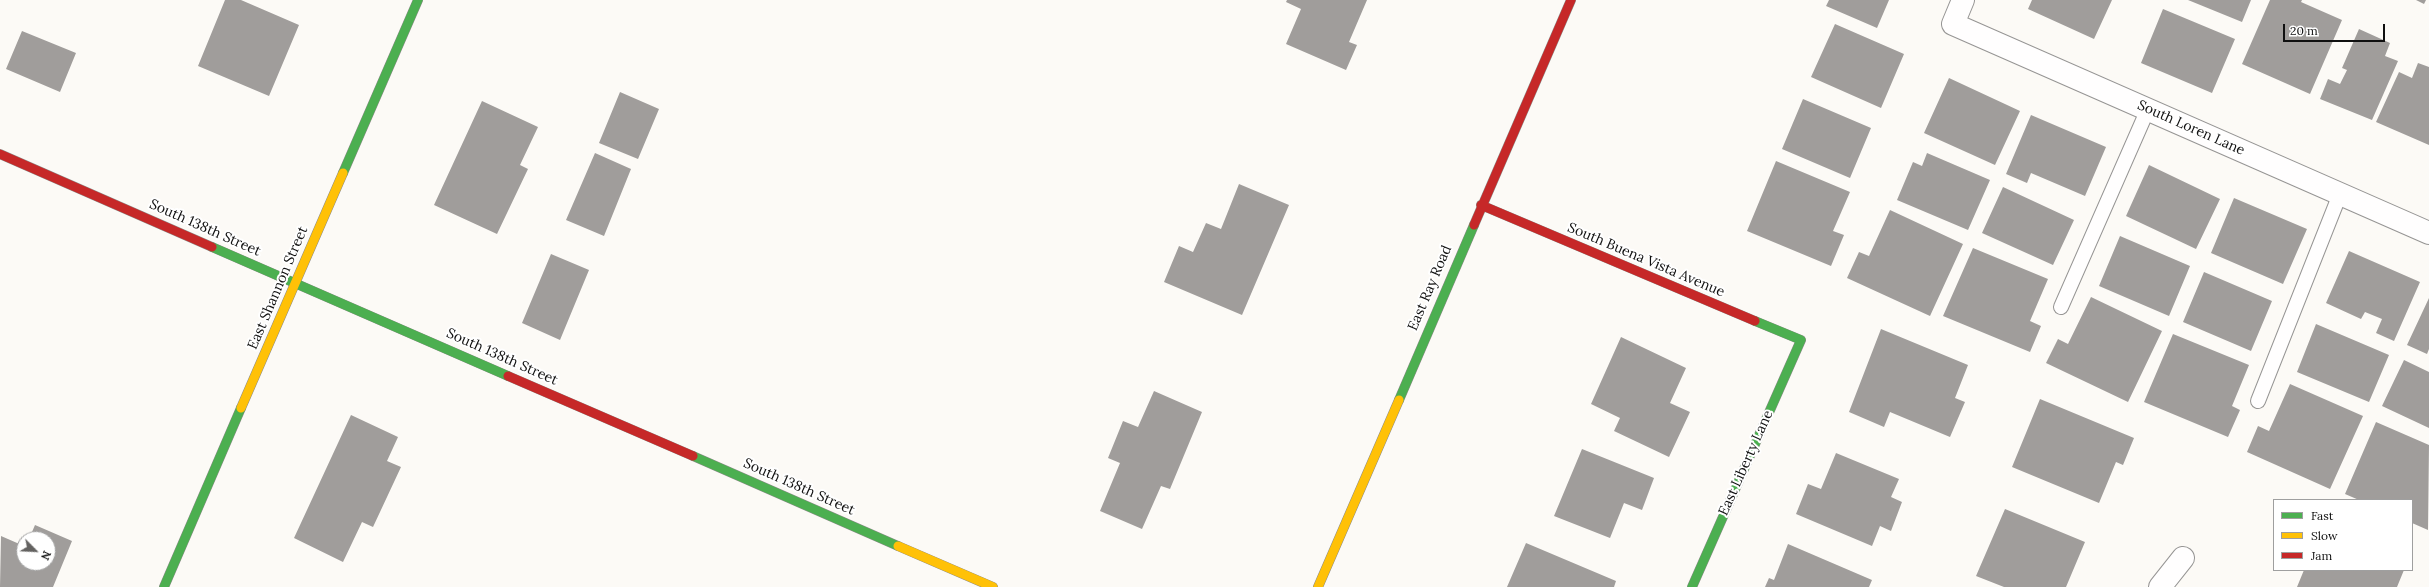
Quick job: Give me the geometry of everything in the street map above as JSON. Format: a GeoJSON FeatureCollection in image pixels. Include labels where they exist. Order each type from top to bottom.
{"type":"FeatureCollection","features":[{"type":"Feature","properties":{"kind":"street","name":"East Shannon Street"},"geometry":{"type":"LineString","coordinates":[[164,587],[418,0]]}},
{"type":"Feature","properties":{"kind":"street","name":"East Ray Road"},"geometry":{"type":"LineString","coordinates":[[1318,587],[1570,0]]}},
{"type":"Feature","properties":{"kind":"street","name":"South Loren Lane"},"geometry":{"type":"LineString","coordinates":[[1963,0],[1953,24],[2429,234]]}},
{"type":"Feature","properties":{"kind":"street","name":"South 138th Street"},"geometry":{"type":"LineString","coordinates":[[0,154],[993,587]]}},
{"type":"Feature","properties":{"kind":"street","name":"South Buena Vista Avenue"},"geometry":{"type":"LineString","coordinates":[[1481,205],[1801,340]]}},
{"type":"Feature","properties":{"kind":"street","name":"East Liberty Lane"},"geometry":{"type":"LineString","coordinates":[[1692,587],[1801,340]]}},
{"type":"Feature","properties":{"kind":"street"},"geometry":{"type":"LineString","coordinates":[[2160,587],[2182,558]]}},
{"type":"Feature","properties":{"kind":"lane"},"geometry":{"type":"LineString","coordinates":[[2061,307],[2148,109]]}},
{"type":"Feature","properties":{"kind":"lane"},"geometry":{"type":"LineString","coordinates":[[2258,401],[2340,194]]}},
{"type":"Feature","properties":{"kind":"building"},"geometry":{"type":"Polygon","coordinates":[[[225,0],[241,0],[299,25],[269,96],[198,66],[225,0]]]}},
{"type":"Feature","properties":{"kind":"building"},"geometry":{"type":"Polygon","coordinates":[[[1287,0],[1367,0],[1349,42],[1357,45],[1346,70],[1286,44],[1301,9],[1286,2],[1287,0]]]}},
{"type":"Feature","properties":{"kind":"building"},"geometry":{"type":"Polygon","coordinates":[[[1829,0],[1889,0],[1877,28],[1826,6],[1829,0]]]}},
{"type":"Feature","properties":{"kind":"building"},"geometry":{"type":"Polygon","coordinates":[[[2032,0],[2112,0],[2094,39],[2028,9],[2032,0]]]}},
{"type":"Feature","properties":{"kind":"building"},"geometry":{"type":"Polygon","coordinates":[[[2188,0],[2251,0],[2242,22],[2188,0]]]}},
{"type":"Feature","properties":{"kind":"building"},"geometry":{"type":"Polygon","coordinates":[[[2270,0],[2302,0],[2301,2],[2342,20],[2310,94],[2242,64],[2270,0]]]}},
{"type":"Feature","properties":{"kind":"building"},"geometry":{"type":"Polygon","coordinates":[[[2416,0],[2426,0],[2424,4],[2416,0]]]}},
{"type":"Feature","properties":{"kind":"building"},"geometry":{"type":"Polygon","coordinates":[[[2163,9],[2235,39],[2212,93],[2141,63],[2163,9]]]}},
{"type":"Feature","properties":{"kind":"building"},"geometry":{"type":"Polygon","coordinates":[[[1835,24],[1904,54],[1881,108],[1811,77],[1835,24]]]}},
{"type":"Feature","properties":{"kind":"building"},"geometry":{"type":"Polygon","coordinates":[[[2359,29],[2390,43],[2385,56],[2398,61],[2372,120],[2320,99],[2328,79],[2340,84],[2347,70],[2342,68],[2359,29]]]}},
{"type":"Feature","properties":{"kind":"building"},"geometry":{"type":"Polygon","coordinates":[[[22,31],[76,53],[60,92],[6,69],[22,31]]]}},
{"type":"Feature","properties":{"kind":"building"},"geometry":{"type":"Polygon","coordinates":[[[2418,63],[2429,67],[2429,145],[2376,122],[2399,72],[2412,78],[2418,63]]]}},
{"type":"Feature","properties":{"kind":"building"},"geometry":{"type":"Polygon","coordinates":[[[1949,78],[2020,111],[1995,165],[1924,133],[1949,78]]]}},
{"type":"Feature","properties":{"kind":"building"},"geometry":{"type":"Polygon","coordinates":[[[620,92],[659,109],[638,159],[599,143],[620,92]]]}},
{"type":"Feature","properties":{"kind":"building"},"geometry":{"type":"Polygon","coordinates":[[[1803,99],[1871,128],[1850,178],[1782,149],[1803,99]]]}},
{"type":"Feature","properties":{"kind":"building"},"geometry":{"type":"Polygon","coordinates":[[[482,101],[538,127],[520,165],[528,169],[497,234],[434,205],[482,101]]]}},
{"type":"Feature","properties":{"kind":"building"},"geometry":{"type":"Polygon","coordinates":[[[2031,115],[2106,147],[2085,196],[2031,173],[2027,183],[2006,174],[2031,115]]]}},
{"type":"Feature","properties":{"kind":"building"},"geometry":{"type":"Polygon","coordinates":[[[595,153],[631,169],[604,236],[566,220],[595,153]]]}},
{"type":"Feature","properties":{"kind":"building"},"geometry":{"type":"Polygon","coordinates":[[[1927,153],[1990,180],[1968,230],[1897,200],[1913,162],[1922,166],[1927,153]]]}},
{"type":"Feature","properties":{"kind":"building"},"geometry":{"type":"Polygon","coordinates":[[[1776,161],[1850,192],[1833,231],[1844,235],[1831,266],[1747,231],[1776,161]]]}},
{"type":"Feature","properties":{"kind":"building"},"geometry":{"type":"Polygon","coordinates":[[[2149,165],[2220,199],[2196,249],[2126,216],[2149,165]]]}},
{"type":"Feature","properties":{"kind":"building"},"geometry":{"type":"Polygon","coordinates":[[[1239,184],[1289,205],[1242,315],[1164,282],[1179,246],[1193,252],[1206,223],[1221,229],[1239,184]]]}},
{"type":"Feature","properties":{"kind":"building"},"geometry":{"type":"Polygon","coordinates":[[[2003,187],[2074,220],[2053,265],[1982,233],[2003,187]]]}},
{"type":"Feature","properties":{"kind":"building"},"geometry":{"type":"Polygon","coordinates":[[[2234,198],[2307,229],[2283,284],[2211,253],[2234,198]]]}},
{"type":"Feature","properties":{"kind":"building"},"geometry":{"type":"Polygon","coordinates":[[[1890,210],[1963,244],[1930,316],[1847,278],[1859,252],[1869,256],[1890,210]]]}},
{"type":"Feature","properties":{"kind":"building"},"geometry":{"type":"Polygon","coordinates":[[[2120,236],[2190,266],[2169,316],[2099,286],[2120,236]]]}},
{"type":"Feature","properties":{"kind":"building"},"geometry":{"type":"Polygon","coordinates":[[[1973,248],[2048,279],[2030,321],[2041,326],[2030,352],[1943,316],[1973,248]]]}},
{"type":"Feature","properties":{"kind":"building"},"geometry":{"type":"Polygon","coordinates":[[[2349,251],[2420,282],[2394,341],[2376,333],[2382,319],[2365,312],[2361,319],[2326,303],[2349,251]]]}},
{"type":"Feature","properties":{"kind":"building"},"geometry":{"type":"Polygon","coordinates":[[[551,254],[589,270],[560,340],[522,323],[551,254]]]}},
{"type":"Feature","properties":{"kind":"building"},"geometry":{"type":"Polygon","coordinates":[[[2204,272],[2272,301],[2251,351],[2183,322],[2204,272]]]}},
{"type":"Feature","properties":{"kind":"building"},"geometry":{"type":"Polygon","coordinates":[[[2091,297],[2162,331],[2128,402],[2046,363],[2058,339],[2068,344],[2091,297]]]}},
{"type":"Feature","properties":{"kind":"building"},"geometry":{"type":"Polygon","coordinates":[[[2429,298],[2429,349],[2427,354],[2407,345],[2429,298]]]}},
{"type":"Feature","properties":{"kind":"building"},"geometry":{"type":"Polygon","coordinates":[[[2316,324],[2389,355],[2369,402],[2297,372],[2316,324]]]}},
{"type":"Feature","properties":{"kind":"building"},"geometry":{"type":"Polygon","coordinates":[[[1881,329],[1968,365],[1955,398],[1965,402],[1950,437],[1890,412],[1884,427],[1849,412],[1881,329]]]}},
{"type":"Feature","properties":{"kind":"building"},"geometry":{"type":"Polygon","coordinates":[[[2173,334],[2249,365],[2232,406],[2240,410],[2228,437],[2144,402],[2173,334]]]}},
{"type":"Feature","properties":{"kind":"building"},"geometry":{"type":"Polygon","coordinates":[[[1621,337],[1686,368],[1670,403],[1690,412],[1669,457],[1614,431],[1620,418],[1591,404],[1621,337]]]}},
{"type":"Feature","properties":{"kind":"building"},"geometry":{"type":"Polygon","coordinates":[[[2404,360],[2429,372],[2429,428],[2382,406],[2404,360]]]}},
{"type":"Feature","properties":{"kind":"building"},"geometry":{"type":"Polygon","coordinates":[[[2290,384],[2363,416],[2330,489],[2247,452],[2258,426],[2269,431],[2290,384]]]}},
{"type":"Feature","properties":{"kind":"building"},"geometry":{"type":"Polygon","coordinates":[[[1154,391],[1202,412],[1170,489],[1161,486],[1142,529],[1100,511],[1120,463],[1108,458],[1123,421],[1138,427],[1154,391]]]}},
{"type":"Feature","properties":{"kind":"building"},"geometry":{"type":"Polygon","coordinates":[[[2040,399],[2134,438],[2123,465],[2116,462],[2099,503],[2012,467],[2040,399]]]}},
{"type":"Feature","properties":{"kind":"building"},"geometry":{"type":"Polygon","coordinates":[[[351,415],[398,437],[387,461],[401,467],[373,527],[362,522],[343,562],[294,538],[351,415]]]}},
{"type":"Feature","properties":{"kind":"building"},"geometry":{"type":"Polygon","coordinates":[[[2376,422],[2429,445],[2428,530],[2413,523],[2413,499],[2357,499],[2345,494],[2376,422]]]}},
{"type":"Feature","properties":{"kind":"building"},"geometry":{"type":"Polygon","coordinates":[[[1582,449],[1654,478],[1642,510],[1624,503],[1610,538],[1554,516],[1582,449]]]}},
{"type":"Feature","properties":{"kind":"building"},"geometry":{"type":"Polygon","coordinates":[[[1836,453],[1899,479],[1891,497],[1902,502],[1891,531],[1880,526],[1872,546],[1796,514],[1808,484],[1821,489],[1836,453]]]}},
{"type":"Feature","properties":{"kind":"building"},"geometry":{"type":"Polygon","coordinates":[[[2005,509],[2085,542],[2066,587],[2004,587],[1976,576],[2005,509]]]}},
{"type":"Feature","properties":{"kind":"building"},"geometry":{"type":"Polygon","coordinates":[[[35,525],[49,531],[32,531],[35,525]]]}},
{"type":"Feature","properties":{"kind":"building"},"geometry":{"type":"Polygon","coordinates":[[[56,534],[72,541],[53,587],[0,587],[1,536],[16,543],[16,571],[56,571],[56,534]]]}},
{"type":"Feature","properties":{"kind":"building"},"geometry":{"type":"Polygon","coordinates":[[[1526,543],[1616,581],[1614,587],[1507,587],[1526,543]]]}},
{"type":"Feature","properties":{"kind":"building"},"geometry":{"type":"Polygon","coordinates":[[[1788,544],[1872,580],[1869,587],[1765,587],[1769,578],[1774,580],[1788,544]]]}},
{"type":"Feature","properties":{"kind":"building"},"geometry":{"type":"Polygon","coordinates":[[[2304,571],[2404,571],[2397,587],[2297,587],[2304,571]]]}},
{"type":"Feature","properties":{"kind":"traffic: fast"},"geometry":{"type":"LineString","coordinates":[[343,173],[418,0]]}},
{"type":"Feature","properties":{"kind":"traffic: fast"},"geometry":{"type":"LineString","coordinates":[[1399,400],[1474,225]]}},
{"type":"Feature","properties":{"kind":"traffic: fast"},"geometry":{"type":"LineString","coordinates":[[212,247],[508,376]]}},
{"type":"Feature","properties":{"kind":"traffic: fast"},"geometry":{"type":"LineString","coordinates":[[1692,587],[1801,340],[1755,321]]}},
{"type":"Feature","properties":{"kind":"traffic: fast"},"geometry":{"type":"LineString","coordinates":[[164,587],[241,408]]}},
{"type":"Feature","properties":{"kind":"traffic: fast"},"geometry":{"type":"LineString","coordinates":[[693,456],[898,546]]}},
{"type":"Feature","properties":{"kind":"traffic: slow"},"geometry":{"type":"LineString","coordinates":[[241,408],[343,173]]}},
{"type":"Feature","properties":{"kind":"traffic: slow"},"geometry":{"type":"LineString","coordinates":[[1318,587],[1399,400]]}},
{"type":"Feature","properties":{"kind":"traffic: slow"},"geometry":{"type":"LineString","coordinates":[[898,546],[993,587]]}},
{"type":"Feature","properties":{"kind":"traffic: jam"},"geometry":{"type":"LineString","coordinates":[[1474,225],[1571,0]]}},
{"type":"Feature","properties":{"kind":"traffic: jam"},"geometry":{"type":"LineString","coordinates":[[0,154],[212,247]]}},
{"type":"Feature","properties":{"kind":"traffic: jam"},"geometry":{"type":"LineString","coordinates":[[1481,205],[1755,321]]}},
{"type":"Feature","properties":{"kind":"traffic: jam"},"geometry":{"type":"LineString","coordinates":[[508,376],[693,456]]}}]}
